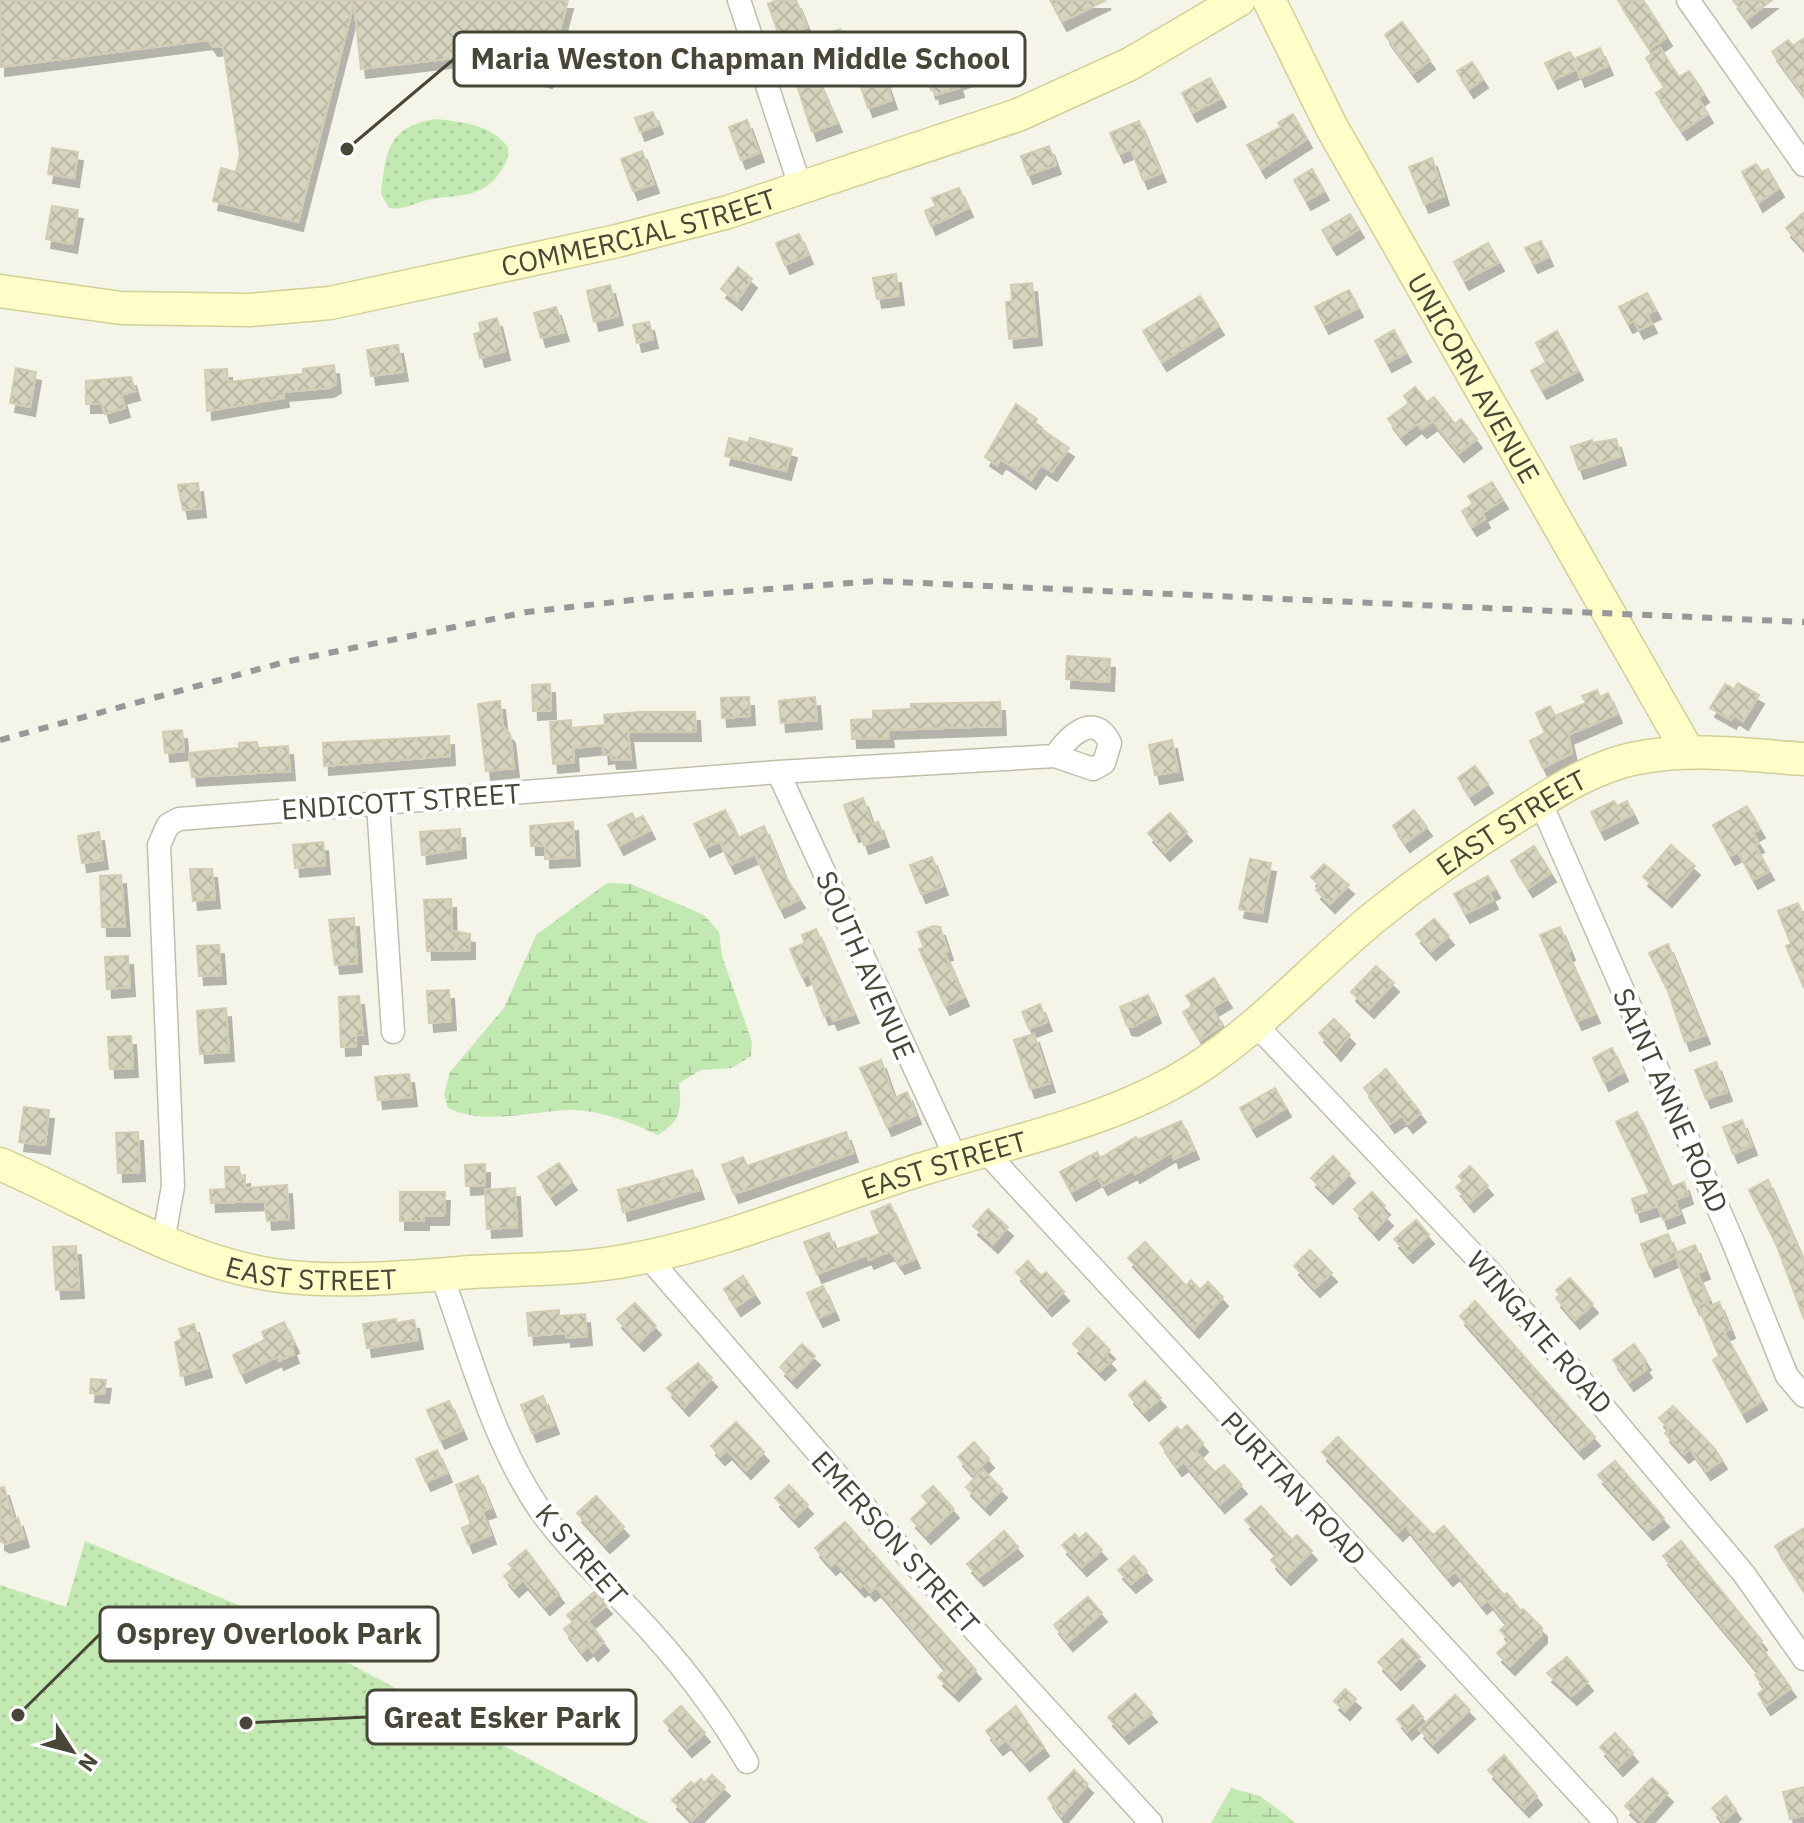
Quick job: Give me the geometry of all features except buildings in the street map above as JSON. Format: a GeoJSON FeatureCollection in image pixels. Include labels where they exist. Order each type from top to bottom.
{"type":"FeatureCollection","features":[{"type":"Feature","properties":{"kind":"street"},"geometry":{"type":"LineString","coordinates":[[739,0],[801,189]]}},
{"type":"Feature","properties":{"kind":"street","name":"COMMERCIAL STREET"},"geometry":{"type":"LineString","coordinates":[[0,291],[158,310],[250,310],[330,303],[617,241],[801,189],[1018,115],[1081,89],[1239,0]]}},
{"type":"Feature","properties":{"kind":"street","name":"UNICORN AVENUE"},"geometry":{"type":"LineString","coordinates":[[1269,0],[1331,126],[1687,750]]}},
{"type":"Feature","properties":{"kind":"street"},"geometry":{"type":"LineString","coordinates":[[1688,0],[1804,165]]}},
{"type":"Feature","properties":{"kind":"street","name":"EAST STREET"},"geometry":{"type":"LineString","coordinates":[[0,1164],[163,1242],[273,1275],[442,1276],[539,1271],[647,1256],[720,1238],[970,1154],[1061,1129],[1158,1090],[1204,1064],[1255,1024],[1376,916],[1480,839],[1576,780],[1623,761],[1687,750],[1804,759]]}},
{"type":"Feature","properties":{"kind":"street","name":"ENDICOTT STREET"},"geometry":{"type":"LineString","coordinates":[[163,1242],[173,1186],[159,894],[162,834],[168,825],[194,815],[378,804],[778,772],[1055,756]]}},
{"type":"Feature","properties":{"kind":"street","name":"SOUTH AVENUE"},"geometry":{"type":"LineString","coordinates":[[778,772],[970,1154]]}},
{"type":"Feature","properties":{"kind":"street","name":"SAINT ANNE ROAD"},"geometry":{"type":"LineString","coordinates":[[1540,801],[1733,1242],[1787,1376],[1804,1396]]}},
{"type":"Feature","properties":{"kind":"street"},"geometry":{"type":"LineString","coordinates":[[378,804],[393,1032]]}},
{"type":"Feature","properties":{"kind":"street","name":"WINGATE ROAD"},"geometry":{"type":"LineString","coordinates":[[1255,1024],[1488,1270],[1735,1562],[1804,1659]]}},
{"type":"Feature","properties":{"kind":"street","name":"PURITAN ROAD"},"geometry":{"type":"LineString","coordinates":[[970,1154],[1606,1823]]}},
{"type":"Feature","properties":{"kind":"street","name":"EMERSON STREET"},"geometry":{"type":"LineString","coordinates":[[647,1256],[916,1566],[1151,1823]]}},
{"type":"Feature","properties":{"kind":"street","name":"K STREET"},"geometry":{"type":"LineString","coordinates":[[442,1276],[485,1397],[529,1493],[564,1541],[686,1673],[723,1721],[747,1762]]}},
{"type":"Feature","properties":{"kind":"green space"},"geometry":{"type":"Polygon","coordinates":[[[435,119],[455,121],[493,133],[508,147],[504,165],[494,180],[477,191],[389,208],[381,194],[392,144],[407,128],[435,119]]]}},
{"type":"Feature","properties":{"kind":"green space"},"geometry":{"type":"Polygon","coordinates":[[[607,883],[631,884],[704,915],[719,932],[722,956],[752,1042],[751,1056],[732,1068],[701,1070],[679,1083],[680,1100],[676,1119],[658,1135],[593,1112],[570,1110],[493,1117],[448,1108],[444,1094],[450,1072],[504,1008],[536,935],[607,883]]]}},
{"type":"Feature","properties":{"kind":"green space"},"geometry":{"type":"Polygon","coordinates":[[[85,1541],[243,1607],[649,1823],[0,1823],[0,1585],[66,1607],[85,1541]]]}},
{"type":"Feature","properties":{"kind":"green space"},"geometry":{"type":"Polygon","coordinates":[[[1231,1788],[1260,1796],[1296,1823],[1211,1823],[1231,1788]]]}},
{"type":"Feature","properties":{"kind":"railway"},"geometry":{"type":"LineString","coordinates":[[0,740],[285,662],[527,612],[650,598],[876,581],[1804,622]]}},
{"type":"Feature","properties":{"kind":"place","name":"Maria Weston Chapman Middle School"},"geometry":{"type":"Point","coordinates":[347,149]}},
{"type":"Feature","properties":{"kind":"place","name":"Osprey Overlook Park"},"geometry":{"type":"Point","coordinates":[18,1715]}},
{"type":"Feature","properties":{"kind":"place","name":"Great Esker Park"},"geometry":{"type":"Point","coordinates":[246,1723]}}]}
